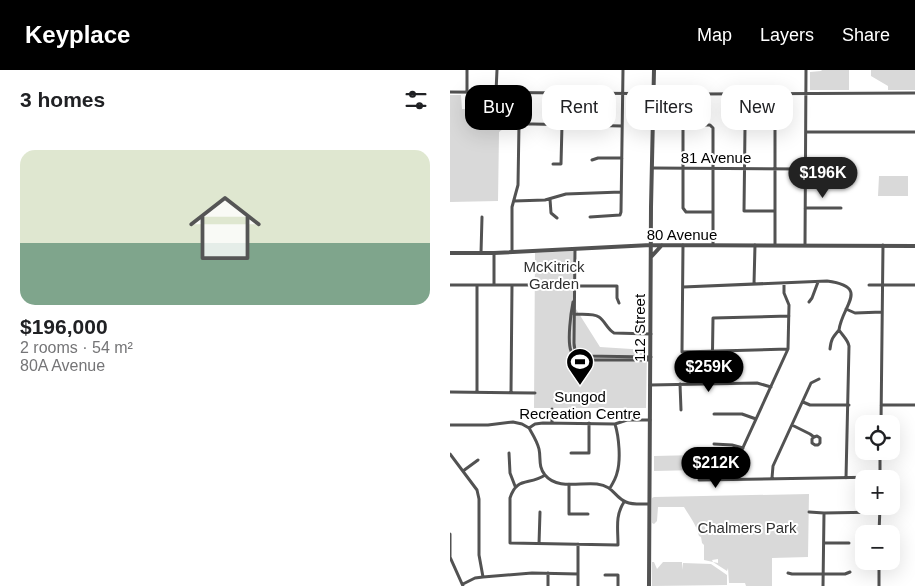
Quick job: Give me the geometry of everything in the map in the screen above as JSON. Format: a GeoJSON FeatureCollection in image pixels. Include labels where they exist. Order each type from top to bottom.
{"type":"FeatureCollection","features":[{"type":"Feature","properties":{"kind":"street"},"geometry":{"type":"LineString","coordinates":[[467,70],[467,85]]}},
{"type":"Feature","properties":{"kind":"street"},"geometry":{"type":"LineString","coordinates":[[496,85],[497,70]]}},
{"type":"Feature","properties":{"kind":"street"},"geometry":{"type":"LineString","coordinates":[[590,217],[620,215],[621,212],[624,70]]}},
{"type":"Feature","properties":{"kind":"street","name":"112 Street"},"geometry":{"type":"LineString","coordinates":[[654,70],[654,85]]}},
{"type":"Feature","properties":{"kind":"street"},"geometry":{"type":"LineString","coordinates":[[805,245],[806,70]]}},
{"type":"Feature","properties":{"kind":"street"},"geometry":{"type":"LineString","coordinates":[[450,92],[465,92]]}},
{"type":"Feature","properties":{"kind":"street"},"geometry":{"type":"LineString","coordinates":[[532,92],[626,93]]}},
{"type":"Feature","properties":{"kind":"street"},"geometry":{"type":"LineString","coordinates":[[793,94],[915,93]]}},
{"type":"Feature","properties":{"kind":"street"},"geometry":{"type":"LineString","coordinates":[[616,126],[622,126]]}},
{"type":"Feature","properties":{"kind":"street"},"geometry":{"type":"LineString","coordinates":[[711,126],[713,128],[712,244]]}},
{"type":"Feature","properties":{"kind":"street"},"geometry":{"type":"LineString","coordinates":[[512,252],[512,207],[518,185],[519,130]]}},
{"type":"Feature","properties":{"kind":"street"},"geometry":{"type":"LineString","coordinates":[[553,164],[561,164],[562,130]]}},
{"type":"Feature","properties":{"kind":"street","name":"112 Street"},"geometry":{"type":"LineString","coordinates":[[649,586],[653,130]]}},
{"type":"Feature","properties":{"kind":"street"},"geometry":{"type":"LineString","coordinates":[[683,130],[683,208],[686,212],[713,212]]}},
{"type":"Feature","properties":{"kind":"street"},"geometry":{"type":"LineString","coordinates":[[745,130],[744,211],[775,211]]}},
{"type":"Feature","properties":{"kind":"street"},"geometry":{"type":"LineString","coordinates":[[775,130],[775,245]]}},
{"type":"Feature","properties":{"kind":"street"},"geometry":{"type":"LineString","coordinates":[[806,132],[915,132]]}},
{"type":"Feature","properties":{"kind":"street"},"geometry":{"type":"LineString","coordinates":[[592,160],[598,158],[622,158]]}},
{"type":"Feature","properties":{"kind":"street","name":"81 Avenue"},"geometry":{"type":"LineString","coordinates":[[652,168],[839,169]]}},
{"type":"Feature","properties":{"kind":"street"},"geometry":{"type":"LineString","coordinates":[[514,201],[537,201],[566,194],[621,192]]}},
{"type":"Feature","properties":{"kind":"street"},"geometry":{"type":"LineString","coordinates":[[550,199],[552,213],[557,218]]}},
{"type":"Feature","properties":{"kind":"street"},"geometry":{"type":"LineString","coordinates":[[805,208],[841,208]]}},
{"type":"Feature","properties":{"kind":"street"},"geometry":{"type":"LineString","coordinates":[[481,254],[482,217]]}},
{"type":"Feature","properties":{"kind":"street","name":"80 Avenue"},"geometry":{"type":"LineString","coordinates":[[450,253],[481,254],[651,244],[915,246]]}},
{"type":"Feature","properties":{"kind":"street"},"geometry":{"type":"LineString","coordinates":[[754,284],[755,244]]}},
{"type":"Feature","properties":{"kind":"street"},"geometry":{"type":"LineString","coordinates":[[651,257],[662,245]]}},
{"type":"Feature","properties":{"kind":"street"},"geometry":{"type":"LineString","coordinates":[[683,245],[682,352],[788,348]]}},
{"type":"Feature","properties":{"kind":"street"},"geometry":{"type":"LineString","coordinates":[[881,415],[883,246]]}},
{"type":"Feature","properties":{"kind":"street"},"geometry":{"type":"LineString","coordinates":[[575,249],[574,346],[576,351],[580,355],[585,356],[650,358]]}},
{"type":"Feature","properties":{"kind":"street"},"geometry":{"type":"LineString","coordinates":[[494,253],[494,285]]}},
{"type":"Feature","properties":{"kind":"street"},"geometry":{"type":"LineString","coordinates":[[683,287],[818,282],[836,283],[851,290],[851,298],[840,323],[839,330],[848,341],[849,346],[846,478]]}},
{"type":"Feature","properties":{"kind":"street"},"geometry":{"type":"LineString","coordinates":[[809,302],[818,282]]}},
{"type":"Feature","properties":{"kind":"street"},"geometry":{"type":"LineString","coordinates":[[733,479],[735,465],[788,348],[789,305],[784,293],[784,283]]}},
{"type":"Feature","properties":{"kind":"street"},"geometry":{"type":"LineString","coordinates":[[450,285],[530,285]]}},
{"type":"Feature","properties":{"kind":"street"},"geometry":{"type":"LineString","coordinates":[[477,285],[477,392]]}},
{"type":"Feature","properties":{"kind":"street"},"geometry":{"type":"LineString","coordinates":[[511,392],[512,285]]}},
{"type":"Feature","properties":{"kind":"street"},"geometry":{"type":"LineString","coordinates":[[869,285],[915,285]]}},
{"type":"Feature","properties":{"kind":"street"},"geometry":{"type":"LineString","coordinates":[[574,286],[622,286]]}},
{"type":"Feature","properties":{"kind":"street"},"geometry":{"type":"LineString","coordinates":[[617,286],[619,303]]}},
{"type":"Feature","properties":{"kind":"street"},"geometry":{"type":"LineString","coordinates":[[574,296],[570,317],[570,345],[575,355],[584,360],[650,358]]}},
{"type":"Feature","properties":{"kind":"street"},"geometry":{"type":"LineString","coordinates":[[846,309],[855,312],[882,312]]}},
{"type":"Feature","properties":{"kind":"street"},"geometry":{"type":"LineString","coordinates":[[574,314],[599,317],[609,330],[616,333],[650,334]]}},
{"type":"Feature","properties":{"kind":"street"},"geometry":{"type":"LineString","coordinates":[[712,384],[714,318],[789,316]]}},
{"type":"Feature","properties":{"kind":"street"},"geometry":{"type":"LineString","coordinates":[[830,349],[830,342],[834,334],[839,330]]}},
{"type":"Feature","properties":{"kind":"street"},"geometry":{"type":"LineString","coordinates":[[772,478],[773,466],[811,383],[819,379]]}},
{"type":"Feature","properties":{"kind":"street"},"geometry":{"type":"LineString","coordinates":[[650,385],[758,383],[771,388]]}},
{"type":"Feature","properties":{"kind":"street"},"geometry":{"type":"LineString","coordinates":[[680,384],[681,410]]}},
{"type":"Feature","properties":{"kind":"street"},"geometry":{"type":"LineString","coordinates":[[450,392],[535,393]]}},
{"type":"Feature","properties":{"kind":"street"},"geometry":{"type":"LineString","coordinates":[[803,402],[810,405],[849,405]]}},
{"type":"Feature","properties":{"kind":"street"},"geometry":{"type":"LineString","coordinates":[[881,405],[915,405]]}},
{"type":"Feature","properties":{"kind":"street"},"geometry":{"type":"LineString","coordinates":[[552,409],[552,423]]}},
{"type":"Feature","properties":{"kind":"street"},"geometry":{"type":"LineString","coordinates":[[714,414],[742,414],[756,419]]}},
{"type":"Feature","properties":{"kind":"street"},"geometry":{"type":"LineString","coordinates":[[529,428],[538,423],[615,424],[627,420],[650,420]]}},
{"type":"Feature","properties":{"kind":"street"},"geometry":{"type":"LineString","coordinates":[[450,425],[488,425],[513,422],[522,424],[529,428],[537,442],[544,475],[555,482],[595,484],[610,488],[624,502],[649,504]]}},
{"type":"Feature","properties":{"kind":"street"},"geometry":{"type":"LineString","coordinates":[[571,453],[589,453],[589,423]]}},
{"type":"Feature","properties":{"kind":"street"},"geometry":{"type":"LineString","coordinates":[[610,488],[618,468],[619,437],[615,424]]}},
{"type":"Feature","properties":{"kind":"street"},"geometry":{"type":"LineString","coordinates":[[792,425],[814,437]]}},
{"type":"Feature","properties":{"kind":"street"},"geometry":{"type":"LineString","coordinates":[[714,444],[743,448]]}},
{"type":"Feature","properties":{"kind":"street"},"geometry":{"type":"LineString","coordinates":[[509,453],[510,473],[515,486]]}},
{"type":"Feature","properties":{"kind":"street"},"geometry":{"type":"LineString","coordinates":[[450,454],[477,490],[480,499],[479,555],[483,577]]}},
{"type":"Feature","properties":{"kind":"street"},"geometry":{"type":"LineString","coordinates":[[463,471],[478,460]]}},
{"type":"Feature","properties":{"kind":"street"},"geometry":{"type":"LineString","coordinates":[[544,475],[537,480],[515,486],[510,498],[510,543],[618,544],[618,514],[624,502]]}},
{"type":"Feature","properties":{"kind":"street"},"geometry":{"type":"LineString","coordinates":[[699,480],[855,478]]}},
{"type":"Feature","properties":{"kind":"street"},"geometry":{"type":"LineString","coordinates":[[569,484],[569,514],[588,514]]}},
{"type":"Feature","properties":{"kind":"street"},"geometry":{"type":"LineString","coordinates":[[539,544],[540,512]]}},
{"type":"Feature","properties":{"kind":"street"},"geometry":{"type":"LineString","coordinates":[[809,512],[855,512]]}},
{"type":"Feature","properties":{"kind":"street"},"geometry":{"type":"LineString","coordinates":[[823,586],[824,513]]}},
{"type":"Feature","properties":{"kind":"street"},"geometry":{"type":"LineString","coordinates":[[450,534],[450,557],[463,585],[475,578],[483,577],[532,573],[578,574]]}},
{"type":"Feature","properties":{"kind":"street"},"geometry":{"type":"LineString","coordinates":[[824,543],[849,543]]}},
{"type":"Feature","properties":{"kind":"street"},"geometry":{"type":"LineString","coordinates":[[578,544],[578,586]]}},
{"type":"Feature","properties":{"kind":"street"},"geometry":{"type":"LineString","coordinates":[[879,570],[879,586]]}},
{"type":"Feature","properties":{"kind":"street"},"geometry":{"type":"LineString","coordinates":[[788,573],[845,574],[850,572]]}},
{"type":"Feature","properties":{"kind":"street"},"geometry":{"type":"LineString","coordinates":[[548,574],[548,586]]}},
{"type":"Feature","properties":{"kind":"street"},"geometry":{"type":"LineString","coordinates":[[605,575],[618,575],[618,586]]}},
{"type":"Feature","properties":{"kind":"green space"},"geometry":{"type":"Polygon","coordinates":[[[849,70],[849,90],[810,90],[810,72],[849,70]]]}},
{"type":"Feature","properties":{"kind":"green space"},"geometry":{"type":"Polygon","coordinates":[[[871,70],[915,70],[915,90],[888,90],[888,86],[871,76],[871,70]]]}},
{"type":"Feature","properties":{"kind":"green space"},"geometry":{"type":"Polygon","coordinates":[[[450,95],[461,95],[462,109],[465,109],[465,130],[502,130],[499,132],[498,201],[450,202],[450,95]]]}},
{"type":"Feature","properties":{"kind":"green space"},"geometry":{"type":"Polygon","coordinates":[[[879,176],[908,176],[908,196],[878,196],[879,176]]]}},
{"type":"Feature","properties":{"kind":"green space","name":"McKitrick Garden"},"geometry":{"type":"Polygon","coordinates":[[[574,251],[576,309],[600,347],[647,350],[646,408],[534,408],[535,253],[574,251]]]}},
{"type":"Feature","properties":{"kind":"green space"},"geometry":{"type":"Polygon","coordinates":[[[697,455],[698,470],[654,471],[654,456],[697,455]]]}},
{"type":"Feature","properties":{"kind":"green space","name":"Chalmers Park"},"geometry":{"type":"Polygon","coordinates":[[[809,494],[808,557],[772,558],[772,586],[746,586],[745,583],[729,583],[728,568],[727,571],[713,562],[704,560],[704,545],[701,537],[684,507],[658,507],[657,521],[654,524],[652,523],[652,498],[809,494]],[[718,559],[712,560],[718,563],[718,559]]]}},
{"type":"Feature","properties":{"kind":"green space"},"geometry":{"type":"Polygon","coordinates":[[[652,562],[654,562],[657,569],[663,562],[682,562],[682,570],[683,563],[711,564],[727,575],[727,585],[652,586],[652,562]]]}},
{"type":"Feature","properties":{"kind":"place","name":"Sungod Recreation Centre"},"geometry":{"type":"Point","coordinates":[580,386]}}]}
